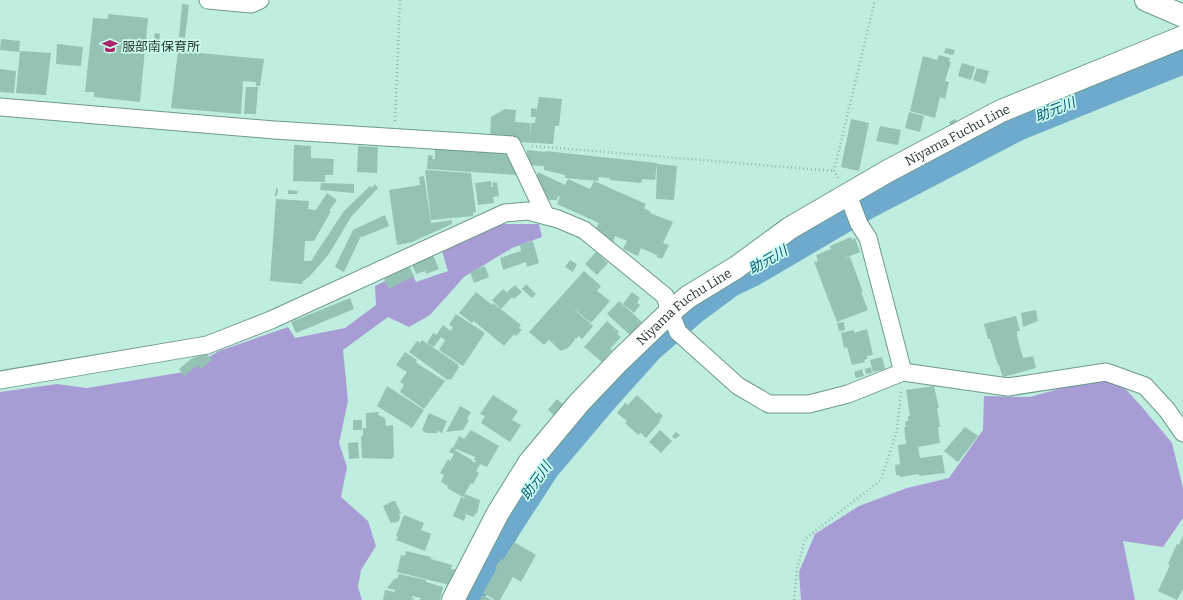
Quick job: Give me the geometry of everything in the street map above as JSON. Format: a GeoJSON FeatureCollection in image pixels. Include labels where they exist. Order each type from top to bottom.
{"type":"FeatureCollection","features":[{"type":"Feature","properties":{"kind":"main road"},"geometry":{"type":"LineString","coordinates":[[1146,0],[1183,16]]}},
{"type":"Feature","properties":{"kind":"main road","name":"Niyama Fuchu Line"},"geometry":{"type":"LineString","coordinates":[[453,600],[498,513],[530,463],[579,403],[619,361],[670,312],[688,297],[737,267],[790,228],[888,171],[1001,111],[1183,37]]}},
{"type":"Feature","properties":{"kind":"street"},"geometry":{"type":"LineString","coordinates":[[208,0],[251,4],[260,0]]}},
{"type":"Feature","properties":{"kind":"street"},"geometry":{"type":"LineString","coordinates":[[0,107],[274,130],[512,145],[546,216]]}},
{"type":"Feature","properties":{"kind":"street"},"geometry":{"type":"LineString","coordinates":[[848,195],[859,224],[868,238],[903,372]]}},
{"type":"Feature","properties":{"kind":"street"},"geometry":{"type":"LineString","coordinates":[[0,380],[207,345],[271,320],[505,213],[528,211],[558,218],[584,230],[665,296],[678,332],[738,386],[769,404],[810,404],[848,394],[903,372],[1008,387],[1106,372],[1145,386],[1168,410],[1183,433]]}},
{"type":"Feature","properties":{"kind":"path"},"geometry":{"type":"LineString","coordinates":[[394,138],[400,0]]}},
{"type":"Feature","properties":{"kind":"path"},"geometry":{"type":"LineString","coordinates":[[848,195],[834,171],[875,0]]}},
{"type":"Feature","properties":{"kind":"path"},"geometry":{"type":"LineString","coordinates":[[512,145],[834,171]]}},
{"type":"Feature","properties":{"kind":"path"},"geometry":{"type":"LineString","coordinates":[[794,600],[798,569],[805,539],[881,480],[897,430],[903,372]]}},
{"type":"Feature","properties":{"kind":"path"},"geometry":{"type":"LineString","coordinates":[[538,490],[556,464]]}},
{"type":"Feature","properties":{"kind":"shaded area"},"geometry":{"type":"Polygon","coordinates":[[[503,224],[539,224],[542,237],[512,248],[464,277],[430,315],[409,327],[388,317],[343,350],[348,401],[339,443],[347,467],[341,497],[368,521],[376,546],[361,570],[358,587],[362,600],[0,600],[0,392],[57,384],[87,388],[184,372],[219,351],[288,327],[295,338],[345,328],[376,305],[375,286],[410,269],[416,282],[448,271],[442,251],[503,224]]]}},
{"type":"Feature","properties":{"kind":"shaded area"},"geometry":{"type":"Polygon","coordinates":[[[1091,380],[1120,383],[1142,407],[1172,443],[1183,488],[1183,518],[1163,547],[1123,541],[1135,600],[801,600],[799,572],[815,534],[859,506],[907,488],[949,478],[983,430],[984,396],[1030,397],[1091,380]]]}},
{"type":"Feature","properties":{"kind":"building"},"geometry":{"type":"Polygon","coordinates":[[[182,4],[189,5],[185,38],[179,37],[182,4]]]}},
{"type":"Feature","properties":{"kind":"building"},"geometry":{"type":"Polygon","coordinates":[[[108,14],[148,18],[140,102],[94,97],[94,92],[85,92],[93,18],[108,19],[108,14]]]}},
{"type":"Feature","properties":{"kind":"building"},"geometry":{"type":"Polygon","coordinates":[[[155,33],[160,34],[159,41],[154,40],[155,33]]]}},
{"type":"Feature","properties":{"kind":"building"},"geometry":{"type":"Polygon","coordinates":[[[1,39],[20,41],[19,52],[0,50],[1,39]]]}},
{"type":"Feature","properties":{"kind":"building"},"geometry":{"type":"Polygon","coordinates":[[[57,44],[83,47],[81,66],[56,64],[57,44]]]}},
{"type":"Feature","properties":{"kind":"building"},"geometry":{"type":"Polygon","coordinates":[[[946,48],[955,50],[953,55],[944,53],[946,48]]]}},
{"type":"Feature","properties":{"kind":"building"},"geometry":{"type":"Polygon","coordinates":[[[20,51],[51,53],[46,95],[16,93],[20,51]]]}},
{"type":"Feature","properties":{"kind":"building"},"geometry":{"type":"Polygon","coordinates":[[[178,51],[264,59],[260,86],[256,86],[256,82],[243,81],[241,114],[171,108],[178,51]]]}},
{"type":"Feature","properties":{"kind":"building"},"geometry":{"type":"Polygon","coordinates":[[[939,55],[950,58],[949,62],[951,62],[945,81],[949,82],[945,99],[940,97],[935,118],[910,111],[923,56],[937,60],[939,55]]]}},
{"type":"Feature","properties":{"kind":"building"},"geometry":{"type":"Polygon","coordinates":[[[962,63],[975,67],[971,80],[958,76],[962,63]]]}},
{"type":"Feature","properties":{"kind":"building"},"geometry":{"type":"Polygon","coordinates":[[[977,68],[989,71],[985,84],[973,80],[977,68]]]}},
{"type":"Feature","properties":{"kind":"building"},"geometry":{"type":"Polygon","coordinates":[[[0,69],[16,71],[14,93],[0,92],[0,69]]]}},
{"type":"Feature","properties":{"kind":"building"},"geometry":{"type":"Polygon","coordinates":[[[246,87],[258,87],[256,114],[244,114],[246,87]]]}},
{"type":"Feature","properties":{"kind":"building"},"geometry":{"type":"Polygon","coordinates":[[[539,97],[562,99],[559,126],[555,126],[553,144],[490,140],[491,117],[505,109],[516,110],[515,122],[530,123],[530,137],[531,123],[535,123],[536,117],[531,117],[531,108],[537,109],[539,97]]]}},
{"type":"Feature","properties":{"kind":"building"},"geometry":{"type":"Polygon","coordinates":[[[909,112],[924,116],[920,132],[905,128],[909,112]]]}},
{"type":"Feature","properties":{"kind":"building"},"geometry":{"type":"Polygon","coordinates":[[[851,119],[869,123],[859,171],[841,167],[851,119]]]}},
{"type":"Feature","properties":{"kind":"building"},"geometry":{"type":"Polygon","coordinates":[[[955,119],[958,123],[951,127],[949,122],[955,119]]]}},
{"type":"Feature","properties":{"kind":"building"},"geometry":{"type":"Polygon","coordinates":[[[880,126],[901,130],[898,145],[876,141],[880,126]]]}},
{"type":"Feature","properties":{"kind":"building"},"geometry":{"type":"Polygon","coordinates":[[[439,144],[511,149],[517,164],[516,175],[427,169],[428,155],[433,156],[432,159],[435,159],[435,149],[439,144]]]}},
{"type":"Feature","properties":{"kind":"building"},"geometry":{"type":"Polygon","coordinates":[[[294,145],[311,146],[311,158],[334,159],[333,175],[325,175],[325,182],[293,181],[294,145]]]}},
{"type":"Feature","properties":{"kind":"building"},"geometry":{"type":"Polygon","coordinates":[[[358,146],[378,147],[377,173],[357,172],[358,146]]]}},
{"type":"Feature","properties":{"kind":"building"},"geometry":{"type":"Polygon","coordinates":[[[527,150],[657,163],[655,180],[642,179],[641,183],[610,180],[610,178],[599,177],[598,181],[565,178],[565,175],[544,170],[544,166],[526,165],[527,150]]]}},
{"type":"Feature","properties":{"kind":"building"},"geometry":{"type":"Polygon","coordinates":[[[657,164],[677,166],[674,200],[656,199],[657,164]]]}},
{"type":"Feature","properties":{"kind":"building"},"geometry":{"type":"Polygon","coordinates":[[[425,170],[471,173],[476,212],[473,213],[473,216],[431,220],[425,170]]]}},
{"type":"Feature","properties":{"kind":"building"},"geometry":{"type":"Polygon","coordinates":[[[538,172],[565,185],[568,179],[590,189],[594,181],[646,204],[644,208],[651,212],[650,213],[673,222],[663,243],[669,245],[662,259],[657,257],[657,255],[641,248],[638,256],[623,249],[627,241],[615,236],[613,242],[596,228],[599,223],[557,204],[560,197],[558,196],[557,200],[546,200],[546,195],[542,195],[542,188],[534,183],[538,172]]]}},
{"type":"Feature","properties":{"kind":"building"},"geometry":{"type":"Polygon","coordinates":[[[424,176],[431,223],[452,220],[452,224],[412,242],[397,245],[389,190],[420,185],[419,177],[424,176]]]}},
{"type":"Feature","properties":{"kind":"building"},"geometry":{"type":"Polygon","coordinates":[[[491,181],[491,187],[493,187],[492,183],[497,182],[499,196],[493,197],[494,203],[478,205],[475,183],[491,181]]]}},
{"type":"Feature","properties":{"kind":"building"},"geometry":{"type":"Polygon","coordinates":[[[321,183],[354,184],[354,193],[320,190],[321,183]]]}},
{"type":"Feature","properties":{"kind":"building"},"geometry":{"type":"Polygon","coordinates":[[[375,184],[378,188],[351,217],[329,254],[309,277],[303,281],[302,284],[270,281],[276,199],[309,201],[308,209],[316,210],[327,193],[337,200],[329,211],[331,211],[314,241],[305,241],[304,261],[311,261],[344,211],[370,186],[372,188],[375,184]]]}},
{"type":"Feature","properties":{"kind":"building"},"geometry":{"type":"Polygon","coordinates":[[[276,188],[278,189],[277,196],[275,196],[276,188]]]}},
{"type":"Feature","properties":{"kind":"building"},"geometry":{"type":"Polygon","coordinates":[[[288,190],[298,191],[297,194],[288,194],[288,190]]]}},
{"type":"Feature","properties":{"kind":"building"},"geometry":{"type":"Polygon","coordinates":[[[385,215],[389,226],[362,237],[361,236],[344,272],[335,267],[353,230],[385,215]]]}},
{"type":"Feature","properties":{"kind":"building"},"geometry":{"type":"Polygon","coordinates":[[[851,237],[852,240],[855,238],[860,252],[843,259],[850,257],[868,310],[837,322],[814,262],[818,261],[816,255],[831,249],[830,246],[851,237]]]}},
{"type":"Feature","properties":{"kind":"building"},"geometry":{"type":"Polygon","coordinates":[[[533,241],[539,263],[527,267],[526,262],[503,270],[500,258],[521,251],[520,245],[533,241]]]}},
{"type":"Feature","properties":{"kind":"building"},"geometry":{"type":"Polygon","coordinates":[[[596,252],[608,263],[597,275],[585,264],[596,252]]]}},
{"type":"Feature","properties":{"kind":"building"},"geometry":{"type":"Polygon","coordinates":[[[433,255],[439,269],[426,274],[425,271],[416,274],[412,264],[433,255]]]}},
{"type":"Feature","properties":{"kind":"building"},"geometry":{"type":"Polygon","coordinates":[[[570,260],[577,264],[573,272],[565,267],[570,260]]]}},
{"type":"Feature","properties":{"kind":"building"},"geometry":{"type":"Polygon","coordinates":[[[409,266],[414,276],[389,289],[384,279],[409,266]]]}},
{"type":"Feature","properties":{"kind":"building"},"geometry":{"type":"Polygon","coordinates":[[[485,266],[489,277],[474,283],[470,272],[485,266]]]}},
{"type":"Feature","properties":{"kind":"building"},"geometry":{"type":"Polygon","coordinates":[[[584,271],[601,286],[597,291],[610,301],[591,323],[565,301],[593,326],[582,339],[579,336],[576,339],[574,337],[575,340],[568,348],[561,351],[549,340],[544,345],[529,332],[584,271]]]}},
{"type":"Feature","properties":{"kind":"building"},"geometry":{"type":"Polygon","coordinates":[[[526,284],[536,294],[532,298],[522,289],[526,284]]]}},
{"type":"Feature","properties":{"kind":"building"},"geometry":{"type":"Polygon","coordinates":[[[515,285],[522,292],[514,299],[507,292],[515,285]]]}},
{"type":"Feature","properties":{"kind":"building"},"geometry":{"type":"Polygon","coordinates":[[[503,289],[512,297],[501,309],[492,300],[503,289]]]}},
{"type":"Feature","properties":{"kind":"building"},"geometry":{"type":"Polygon","coordinates":[[[476,292],[521,325],[519,328],[522,330],[516,336],[514,334],[504,346],[474,321],[472,323],[459,313],[476,292]]]}},
{"type":"Feature","properties":{"kind":"building"},"geometry":{"type":"Polygon","coordinates":[[[632,292],[640,298],[637,303],[640,305],[634,313],[623,304],[632,292]]]}},
{"type":"Feature","properties":{"kind":"building"},"geometry":{"type":"Polygon","coordinates":[[[350,298],[354,309],[296,333],[291,322],[350,298]]]}},
{"type":"Feature","properties":{"kind":"building"},"geometry":{"type":"Polygon","coordinates":[[[619,301],[642,322],[630,335],[607,314],[619,301]]]}},
{"type":"Feature","properties":{"kind":"building"},"geometry":{"type":"Polygon","coordinates":[[[1036,310],[1038,321],[1023,327],[1021,313],[1036,310]]]}},
{"type":"Feature","properties":{"kind":"building"},"geometry":{"type":"Polygon","coordinates":[[[456,314],[485,333],[463,366],[439,350],[445,340],[441,337],[434,347],[427,343],[433,333],[436,335],[443,325],[451,331],[453,327],[449,325],[456,314]]]}},
{"type":"Feature","properties":{"kind":"building"},"geometry":{"type":"Polygon","coordinates":[[[1016,316],[1020,331],[1017,331],[1017,336],[1023,358],[1033,356],[1036,368],[1003,377],[990,339],[988,339],[984,324],[1016,316]]]}},
{"type":"Feature","properties":{"kind":"building"},"geometry":{"type":"Polygon","coordinates":[[[607,321],[619,332],[617,334],[621,337],[610,349],[612,350],[602,362],[584,347],[607,321]]]}},
{"type":"Feature","properties":{"kind":"building"},"geometry":{"type":"Polygon","coordinates":[[[844,322],[845,330],[839,331],[837,323],[844,322]]]}},
{"type":"Feature","properties":{"kind":"building"},"geometry":{"type":"Polygon","coordinates":[[[867,329],[873,355],[867,356],[867,359],[864,360],[865,362],[852,365],[847,347],[844,348],[841,333],[854,330],[854,333],[867,329]]]}},
{"type":"Feature","properties":{"kind":"building"},"geometry":{"type":"Polygon","coordinates":[[[422,340],[459,365],[457,366],[459,367],[451,380],[445,378],[409,352],[417,341],[420,343],[422,340]]]}},
{"type":"Feature","properties":{"kind":"building"},"geometry":{"type":"Polygon","coordinates":[[[405,352],[417,360],[416,362],[418,364],[445,381],[424,409],[400,392],[404,385],[400,382],[407,372],[396,365],[405,352]]]}},
{"type":"Feature","properties":{"kind":"building"},"geometry":{"type":"Polygon","coordinates":[[[206,353],[212,360],[201,369],[198,365],[184,376],[179,369],[191,359],[206,353]]]}},
{"type":"Feature","properties":{"kind":"building"},"geometry":{"type":"Polygon","coordinates":[[[882,357],[885,369],[873,372],[870,360],[882,357]]]}},
{"type":"Feature","properties":{"kind":"building"},"geometry":{"type":"Polygon","coordinates":[[[871,367],[872,373],[866,374],[865,369],[871,367]]]}},
{"type":"Feature","properties":{"kind":"building"},"geometry":{"type":"Polygon","coordinates":[[[862,369],[864,376],[856,378],[854,372],[862,369]]]}},
{"type":"Feature","properties":{"kind":"building"},"geometry":{"type":"Polygon","coordinates":[[[387,386],[424,410],[412,428],[377,406],[387,386]]]}},
{"type":"Feature","properties":{"kind":"building"},"geometry":{"type":"Polygon","coordinates":[[[934,386],[939,408],[937,408],[940,427],[938,427],[940,443],[918,447],[920,458],[942,455],[945,473],[919,476],[919,474],[900,477],[899,475],[896,475],[895,465],[900,464],[898,445],[906,444],[904,427],[906,427],[905,422],[908,421],[908,416],[910,416],[906,390],[934,386]]]}},
{"type":"Feature","properties":{"kind":"building"},"geometry":{"type":"Polygon","coordinates":[[[493,395],[518,411],[512,420],[521,425],[510,442],[481,423],[485,416],[480,414],[493,395]]]}},
{"type":"Feature","properties":{"kind":"building"},"geometry":{"type":"Polygon","coordinates":[[[637,395],[657,414],[659,412],[663,416],[659,421],[660,422],[646,438],[641,433],[638,435],[625,423],[627,421],[617,413],[625,403],[628,405],[637,395]]]}},
{"type":"Feature","properties":{"kind":"building"},"geometry":{"type":"Polygon","coordinates":[[[557,399],[566,407],[557,418],[548,410],[557,399]]]}},
{"type":"Feature","properties":{"kind":"building"},"geometry":{"type":"Polygon","coordinates":[[[460,406],[471,412],[467,419],[469,420],[463,430],[446,432],[460,406]]]}},
{"type":"Feature","properties":{"kind":"building"},"geometry":{"type":"Polygon","coordinates":[[[379,412],[378,415],[385,418],[386,426],[393,425],[394,457],[392,459],[362,458],[361,436],[363,436],[363,428],[366,428],[366,413],[379,412]]]}},
{"type":"Feature","properties":{"kind":"building"},"geometry":{"type":"Polygon","coordinates":[[[429,413],[447,421],[442,433],[438,431],[437,433],[426,433],[422,430],[429,413]]]}},
{"type":"Feature","properties":{"kind":"building"},"geometry":{"type":"Polygon","coordinates":[[[353,420],[362,420],[362,430],[353,430],[353,420]]]}},
{"type":"Feature","properties":{"kind":"building"},"geometry":{"type":"Polygon","coordinates":[[[965,427],[978,436],[958,462],[944,451],[965,427]]]}},
{"type":"Feature","properties":{"kind":"building"},"geometry":{"type":"Polygon","coordinates":[[[471,430],[499,446],[487,467],[480,464],[476,471],[479,473],[463,497],[447,488],[448,486],[441,482],[444,475],[440,473],[448,459],[450,461],[454,454],[449,452],[452,447],[453,448],[459,436],[464,439],[471,430]],[[456,449],[455,450],[475,463],[475,457],[456,449]]]}},
{"type":"Feature","properties":{"kind":"building"},"geometry":{"type":"Polygon","coordinates":[[[660,430],[672,441],[661,453],[649,442],[660,430]]]}},
{"type":"Feature","properties":{"kind":"building"},"geometry":{"type":"Polygon","coordinates":[[[676,432],[680,435],[675,439],[672,436],[676,432]]]}},
{"type":"Feature","properties":{"kind":"building"},"geometry":{"type":"Polygon","coordinates":[[[358,442],[359,458],[349,459],[348,443],[358,442]]]}},
{"type":"Feature","properties":{"kind":"building"},"geometry":{"type":"Polygon","coordinates":[[[465,494],[480,500],[477,514],[475,513],[474,517],[459,512],[466,515],[464,521],[453,516],[461,497],[467,499],[464,497],[465,494]]]}},
{"type":"Feature","properties":{"kind":"building"},"geometry":{"type":"Polygon","coordinates":[[[395,501],[401,513],[399,514],[399,521],[391,523],[383,506],[395,501]]]}},
{"type":"Feature","properties":{"kind":"building"},"geometry":{"type":"Polygon","coordinates":[[[404,515],[424,523],[421,530],[431,534],[425,551],[396,540],[398,537],[396,536],[404,515]]]}},
{"type":"Feature","properties":{"kind":"building"},"geometry":{"type":"Polygon","coordinates":[[[1183,535],[1183,589],[1177,600],[1158,591],[1170,565],[1168,564],[1183,535]]]}},
{"type":"Feature","properties":{"kind":"building"},"geometry":{"type":"Polygon","coordinates":[[[514,542],[536,555],[521,582],[513,577],[500,600],[495,600],[483,593],[497,568],[495,567],[501,559],[503,560],[514,542]]]}},
{"type":"Feature","properties":{"kind":"building"},"geometry":{"type":"Polygon","coordinates":[[[406,551],[431,557],[431,559],[452,565],[451,569],[459,571],[453,586],[397,572],[401,555],[405,556],[406,551]]]}},
{"type":"Feature","properties":{"kind":"building"},"geometry":{"type":"Polygon","coordinates":[[[399,574],[426,580],[426,582],[443,587],[440,600],[420,600],[421,598],[412,596],[412,598],[414,598],[413,600],[383,600],[385,590],[395,592],[395,590],[387,588],[395,578],[397,579],[399,574]]]}},
{"type":"Feature","properties":{"kind":"building"},"geometry":{"type":"Polygon","coordinates":[[[482,595],[492,600],[480,600],[482,595]]]}},
{"type":"Feature","properties":{"kind":"waterway","name":"助元川"},"geometry":{"type":"LineString","coordinates":[[465,600],[505,527],[544,467],[649,346],[691,310],[730,281],[753,270],[867,203],[1017,125],[1183,58]]}},
{"type":"Feature","properties":{"kind":"place","name":"服部南保育所"},"geometry":{"type":"Point","coordinates":[110,46]}}]}
